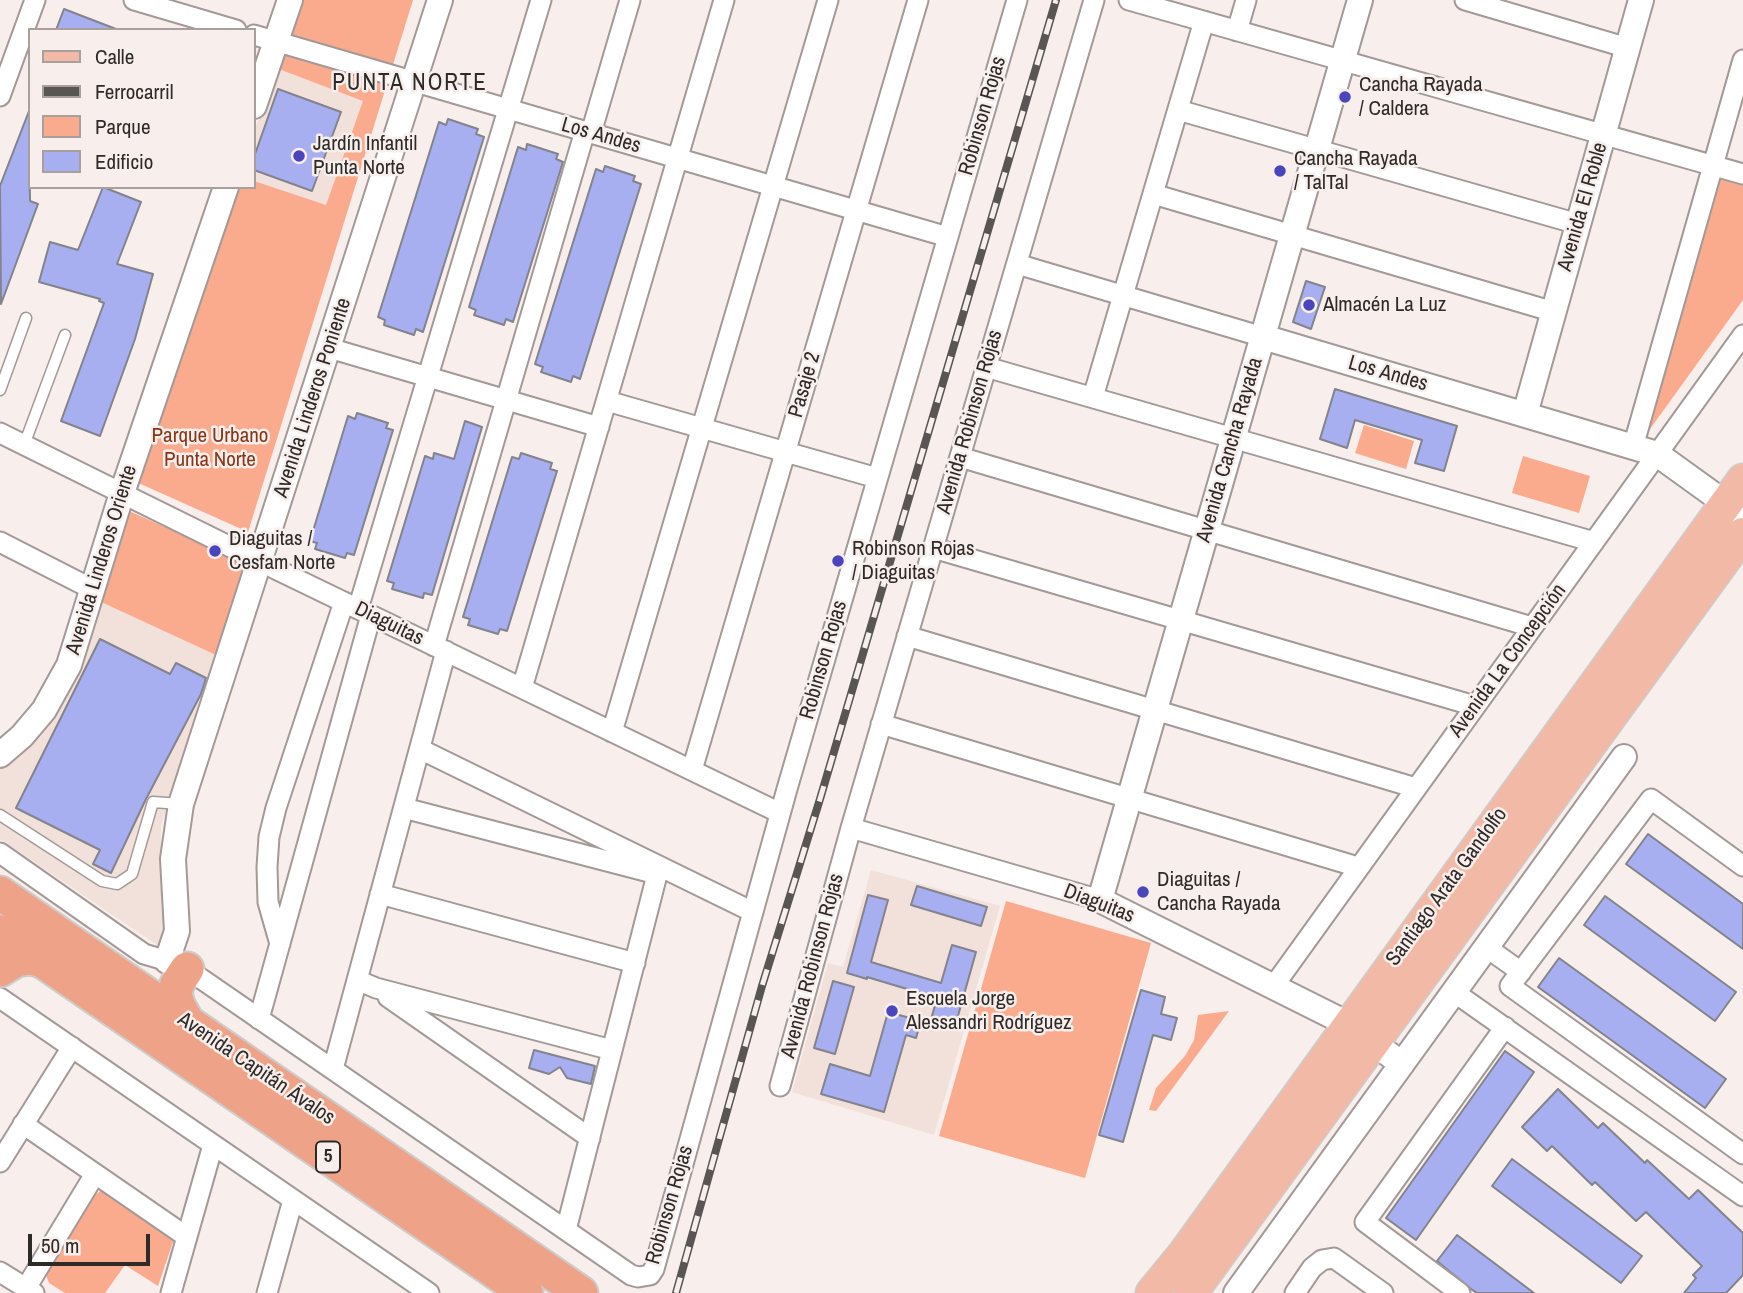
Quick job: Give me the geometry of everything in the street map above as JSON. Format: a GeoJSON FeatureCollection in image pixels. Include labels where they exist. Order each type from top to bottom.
{"type":"FeatureCollection","features":[{"type":"Feature","properties":{"kind":"highway","name":"Avenida Capitán Ávalos"},"geometry":{"type":"LineString","coordinates":[[0,894],[581,1293]]}},
{"type":"Feature","properties":{"kind":"highway"},"geometry":{"type":"LineString","coordinates":[[3,941],[29,929],[52,929]]}},
{"type":"Feature","properties":{"kind":"highway","name":"Avenida Capitán Ávalos"},"geometry":{"type":"LineString","coordinates":[[3,941],[43,961],[526,1293]]}},
{"type":"Feature","properties":{"kind":"highway"},"geometry":{"type":"LineString","coordinates":[[0,970],[16,960],[30,958],[43,961]]}},
{"type":"Feature","properties":{"kind":"highway"},"geometry":{"type":"LineString","coordinates":[[177,965],[175,995],[178,1007],[187,1021]]}},
{"type":"Feature","properties":{"kind":"main road","name":"Santiago Arata Gandolfo"},"geometry":{"type":"LineString","coordinates":[[1152,1293],[1184,1254],[1348,1024],[1737,500]]}},
{"type":"Feature","properties":{"kind":"main road","name":"Santiago Arata Gandolfo"},"geometry":{"type":"LineString","coordinates":[[1191,1293],[1743,534]]}},
{"type":"Feature","properties":{"kind":"street"},"geometry":{"type":"LineString","coordinates":[[0,96],[35,0]]}},
{"type":"Feature","properties":{"kind":"street"},"geometry":{"type":"LineString","coordinates":[[256,94],[265,38],[290,0]]}},
{"type":"Feature","properties":{"kind":"street","name":"Avenida Linderos Poniente"},"geometry":{"type":"LineString","coordinates":[[177,965],[173,859],[181,804],[440,0]]}},
{"type":"Feature","properties":{"kind":"street"},"geometry":{"type":"LineString","coordinates":[[260,1019],[280,944],[357,609],[541,0]]}},
{"type":"Feature","properties":{"kind":"street"},"geometry":{"type":"LineString","coordinates":[[333,1069],[420,749],[440,649],[506,400],[630,0]]}},
{"type":"Feature","properties":{"kind":"street"},"geometry":{"type":"LineString","coordinates":[[522,688],[724,0]]}},
{"type":"Feature","properties":{"kind":"street"},"geometry":{"type":"LineString","coordinates":[[612,732],[828,0]]}},
{"type":"Feature","properties":{"kind":"street","name":"Pasaje 2"},"geometry":{"type":"LineString","coordinates":[[692,770],[918,0]]}},
{"type":"Feature","properties":{"kind":"street","name":"Robinson Rojas"},"geometry":{"type":"LineString","coordinates":[[566,1230],[631,1275],[645,1277],[654,1269],[780,813],[1017,0]]}},
{"type":"Feature","properties":{"kind":"street","name":"Avenida Robinson Rojas"},"geometry":{"type":"LineString","coordinates":[[780,1086],[850,828],[1094,0]]}},
{"type":"Feature","properties":{"kind":"street"},"geometry":{"type":"LineString","coordinates":[[1129,0],[1743,174]]}},
{"type":"Feature","properties":{"kind":"street"},"geometry":{"type":"LineString","coordinates":[[1237,31],[1246,0]]}},
{"type":"Feature","properties":{"kind":"street","name":"Avenida Cancha Rayada"},"geometry":{"type":"LineString","coordinates":[[1100,900],[1360,0]]}},
{"type":"Feature","properties":{"kind":"street"},"geometry":{"type":"LineString","coordinates":[[1465,0],[1628,48]]}},
{"type":"Feature","properties":{"kind":"street","name":"Avenida El Roble"},"geometry":{"type":"LineString","coordinates":[[1525,414],[1641,0]]}},
{"type":"Feature","properties":{"kind":"street"},"geometry":{"type":"LineString","coordinates":[[139,1],[183,7],[231,28]]}},
{"type":"Feature","properties":{"kind":"street"},"geometry":{"type":"LineString","coordinates":[[1093,397],[1204,22]]}},
{"type":"Feature","properties":{"kind":"street","name":"Los Andes"},"geometry":{"type":"LineString","coordinates":[[265,38],[948,237]]}},
{"type":"Feature","properties":{"kind":"street"},"geometry":{"type":"LineString","coordinates":[[1633,446],[1713,166],[1738,94],[1743,60]]}},
{"type":"Feature","properties":{"kind":"street"},"geometry":{"type":"LineString","coordinates":[[1178,110],[1578,224]]}},
{"type":"Feature","properties":{"kind":"street","name":"Avenida Linderos Oriente"},"geometry":{"type":"LineString","coordinates":[[3,747],[44,710],[69,665],[122,493],[225,189]]}},
{"type":"Feature","properties":{"kind":"street"},"geometry":{"type":"LineString","coordinates":[[1153,194],[1553,312]]}},
{"type":"Feature","properties":{"kind":"street","name":"Los Andes"},"geometry":{"type":"LineString","coordinates":[[1017,264],[1633,446],[1657,454],[1737,500]]}},
{"type":"Feature","properties":{"kind":"street","name":"Avenida La Concepción"},"geometry":{"type":"LineString","coordinates":[[1273,987],[1743,335]]}},
{"type":"Feature","properties":{"kind":"street"},"geometry":{"type":"LineString","coordinates":[[329,348],[599,427]]}},
{"type":"Feature","properties":{"kind":"street"},"geometry":{"type":"LineString","coordinates":[[986,367],[1594,541]]}},
{"type":"Feature","properties":{"kind":"street"},"geometry":{"type":"LineString","coordinates":[[607,401],[877,478]]}},
{"type":"Feature","properties":{"kind":"street","name":"Diaguitas"},"geometry":{"type":"LineString","coordinates":[[0,433],[780,813]]}},
{"type":"Feature","properties":{"kind":"street"},"geometry":{"type":"LineString","coordinates":[[960,457],[1532,627]]}},
{"type":"Feature","properties":{"kind":"street"},"geometry":{"type":"LineString","coordinates":[[933,548],[1475,706]]}},
{"type":"Feature","properties":{"kind":"street"},"geometry":{"type":"LineString","coordinates":[[3,550],[94,590]]}},
{"type":"Feature","properties":{"kind":"street"},"geometry":{"type":"LineString","coordinates":[[280,944],[268,901],[269,837],[276,808],[357,609]]}},
{"type":"Feature","properties":{"kind":"street"},"geometry":{"type":"LineString","coordinates":[[907,636],[1416,788]]}},
{"type":"Feature","properties":{"kind":"street"},"geometry":{"type":"LineString","coordinates":[[881,724],[1358,867]]}},
{"type":"Feature","properties":{"kind":"street"},"geometry":{"type":"LineString","coordinates":[[420,749],[659,871],[752,912]]}},
{"type":"Feature","properties":{"kind":"street"},"geometry":{"type":"LineString","coordinates":[[1236,1293],[1624,757]]}},
{"type":"Feature","properties":{"kind":"street"},"geometry":{"type":"LineString","coordinates":[[1743,866],[1651,799],[1510,986],[1743,1154]]}},
{"type":"Feature","properties":{"kind":"street"},"geometry":{"type":"LineString","coordinates":[[404,808],[659,871]]}},
{"type":"Feature","properties":{"kind":"street","name":"Diaguitas"},"geometry":{"type":"LineString","coordinates":[[850,828],[1100,900],[1348,1024],[1402,1064]]}},
{"type":"Feature","properties":{"kind":"street"},"geometry":{"type":"LineString","coordinates":[[0,853],[144,954],[177,965],[260,1019],[566,1230],[659,871]]}},
{"type":"Feature","properties":{"kind":"street"},"geometry":{"type":"LineString","coordinates":[[380,894],[635,963]]}},
{"type":"Feature","properties":{"kind":"street"},"geometry":{"type":"LineString","coordinates":[[1486,947],[1521,972]]}},
{"type":"Feature","properties":{"kind":"street"},"geometry":{"type":"LineString","coordinates":[[357,980],[376,988],[612,1050]]}},
{"type":"Feature","properties":{"kind":"street"},"geometry":{"type":"LineString","coordinates":[[376,988],[590,1138]]}},
{"type":"Feature","properties":{"kind":"street"},"geometry":{"type":"LineString","coordinates":[[1454,992],[1743,1196]]}},
{"type":"Feature","properties":{"kind":"street"},"geometry":{"type":"LineString","coordinates":[[0,998],[429,1293]]}},
{"type":"Feature","properties":{"kind":"street"},"geometry":{"type":"LineString","coordinates":[[1460,1293],[1365,1222],[1505,1027]]}},
{"type":"Feature","properties":{"kind":"street"},"geometry":{"type":"LineString","coordinates":[[0,1162],[72,1047]]}},
{"type":"Feature","properties":{"kind":"street"},"geometry":{"type":"LineString","coordinates":[[23,1124],[187,1237]]}},
{"type":"Feature","properties":{"kind":"street"},"geometry":{"type":"LineString","coordinates":[[172,1293],[213,1145]]}},
{"type":"Feature","properties":{"kind":"street"},"geometry":{"type":"LineString","coordinates":[[0,1272],[30,1291],[95,1174]]}},
{"type":"Feature","properties":{"kind":"street"},"geometry":{"type":"LineString","coordinates":[[267,1293],[293,1200]]}},
{"type":"Feature","properties":{"kind":"street"},"geometry":{"type":"LineString","coordinates":[[1295,1293],[1312,1268],[1322,1260],[1334,1258],[1383,1293]]}},
{"type":"Feature","properties":{"kind":"lane"},"geometry":{"type":"LineString","coordinates":[[0,390],[26,318]]}},
{"type":"Feature","properties":{"kind":"lane"},"geometry":{"type":"LineString","coordinates":[[24,445],[65,335]]}},
{"type":"Feature","properties":{"kind":"lane"},"geometry":{"type":"LineString","coordinates":[[0,816],[102,880],[117,884],[131,874],[153,802],[181,804]]}},
{"type":"Feature","properties":{"kind":"shaded area","name":"Jardín Infantil Punta Norte"},"geometry":{"type":"Polygon","coordinates":[[[276,68],[364,101],[326,205],[256,182],[256,126],[276,68]]]}},
{"type":"Feature","properties":{"kind":"shaded area"},"geometry":{"type":"Polygon","coordinates":[[[99,601],[218,656],[161,826],[161,879],[167,936],[165,942],[157,945],[0,839],[0,769],[13,758],[99,601]]]}},
{"type":"Feature","properties":{"kind":"shaded area","name":"Escuela Jorge Alessandri Rodríguez"},"geometry":{"type":"Polygon","coordinates":[[[871,870],[1000,906],[934,1135],[792,1092],[828,963],[843,967],[871,870]]]}},
{"type":"Feature","properties":{"kind":"green space","name":"Parque Urbano Punta Norte"},"geometry":{"type":"Polygon","coordinates":[[[299,0],[413,0],[248,532],[134,481],[234,189],[256,189],[256,182],[326,205],[363,101],[276,68],[299,0]]]}},
{"type":"Feature","properties":{"kind":"green space"},"geometry":{"type":"Polygon","coordinates":[[[1719,171],[1743,179],[1743,300],[1645,436],[1719,171]]]}},
{"type":"Feature","properties":{"kind":"green space"},"geometry":{"type":"Polygon","coordinates":[[[1364,425],[1414,441],[1406,469],[1355,453],[1364,425]]]}},
{"type":"Feature","properties":{"kind":"green space"},"geometry":{"type":"Polygon","coordinates":[[[1523,456],[1590,476],[1579,513],[1512,493],[1523,456]]]}},
{"type":"Feature","properties":{"kind":"green space","name":"Parque Urbano Punta Norte"},"geometry":{"type":"Polygon","coordinates":[[[129,511],[250,565],[218,656],[99,601],[129,511]]]}},
{"type":"Feature","properties":{"kind":"green space"},"geometry":{"type":"Polygon","coordinates":[[[1006,901],[1151,943],[1085,1178],[939,1136],[1006,901]]]}},
{"type":"Feature","properties":{"kind":"green space"},"geometry":{"type":"Polygon","coordinates":[[[1229,1011],[1156,1111],[1149,1110],[1156,1088],[1185,1056],[1194,1040],[1198,1015],[1229,1011]]]}},
{"type":"Feature","properties":{"kind":"green space"},"geometry":{"type":"Polygon","coordinates":[[[105,1188],[174,1239],[158,1286],[125,1265],[105,1293],[65,1293],[49,1283],[46,1275],[96,1194],[105,1188]]]}},
{"type":"Feature","properties":{"kind":"building"},"geometry":{"type":"Polygon","coordinates":[[[64,9],[113,28],[57,28],[64,9]]]}},
{"type":"Feature","properties":{"kind":"building"},"geometry":{"type":"Polygon","coordinates":[[[278,89],[341,112],[312,191],[256,171],[256,151],[278,89]]]}},
{"type":"Feature","properties":{"kind":"building"},"geometry":{"type":"Polygon","coordinates":[[[28,114],[28,189],[30,201],[38,204],[1,304],[0,186],[28,114]]]}},
{"type":"Feature","properties":{"kind":"building"},"geometry":{"type":"Polygon","coordinates":[[[448,119],[478,129],[476,134],[484,137],[423,332],[416,329],[414,335],[384,325],[385,320],[378,317],[439,122],[446,125],[448,119]]]}},
{"type":"Feature","properties":{"kind":"building"},"geometry":{"type":"Polygon","coordinates":[[[527,144],[558,154],[556,159],[563,162],[513,322],[506,319],[504,325],[474,315],[476,310],[469,307],[518,147],[526,150],[527,144]]]}},
{"type":"Feature","properties":{"kind":"building"},"geometry":{"type":"Polygon","coordinates":[[[605,166],[635,176],[633,181],[641,184],[580,379],[573,376],[571,382],[541,372],[543,367],[535,364],[596,169],[603,172],[605,166]]]}},
{"type":"Feature","properties":{"kind":"building"},"geometry":{"type":"Polygon","coordinates":[[[102,189],[141,202],[117,264],[153,274],[135,339],[100,436],[61,421],[104,303],[99,301],[100,299],[39,282],[50,242],[78,250],[102,189]]]}},
{"type":"Feature","properties":{"kind":"building","name":"Almacén La Luz"},"geometry":{"type":"Polygon","coordinates":[[[1306,281],[1325,287],[1311,329],[1293,322],[1306,281]]]}},
{"type":"Feature","properties":{"kind":"building"},"geometry":{"type":"Polygon","coordinates":[[[1335,389],[1457,426],[1444,471],[1415,463],[1422,440],[1355,420],[1347,448],[1320,439],[1335,389]]]}},
{"type":"Feature","properties":{"kind":"building"},"geometry":{"type":"Polygon","coordinates":[[[357,413],[388,423],[386,428],[393,430],[354,555],[347,553],[345,558],[315,549],[317,543],[310,541],[348,416],[355,419],[357,413]]]}},
{"type":"Feature","properties":{"kind":"building"},"geometry":{"type":"Polygon","coordinates":[[[465,421],[482,427],[432,595],[424,593],[423,598],[392,589],[394,583],[387,581],[425,456],[433,459],[434,453],[454,459],[465,421]]]}},
{"type":"Feature","properties":{"kind":"building"},"geometry":{"type":"Polygon","coordinates":[[[521,453],[552,463],[550,469],[557,471],[507,631],[500,629],[498,634],[468,625],[470,619],[463,617],[512,457],[519,459],[521,453]]]}},
{"type":"Feature","properties":{"kind":"building"},"geometry":{"type":"Polygon","coordinates":[[[100,639],[170,674],[176,663],[206,678],[201,694],[111,873],[93,864],[100,850],[16,808],[100,639]]]}},
{"type":"Feature","properties":{"kind":"building"},"geometry":{"type":"Polygon","coordinates":[[[1648,834],[1743,904],[1743,949],[1626,864],[1648,834]]]}},
{"type":"Feature","properties":{"kind":"building"},"geometry":{"type":"Polygon","coordinates":[[[917,886],[987,907],[981,926],[911,905],[917,886]]]}},
{"type":"Feature","properties":{"kind":"building"},"geometry":{"type":"Polygon","coordinates":[[[868,895],[888,900],[871,962],[941,983],[952,945],[976,952],[956,1023],[932,1016],[937,998],[847,973],[868,895]]]}},
{"type":"Feature","properties":{"kind":"building"},"geometry":{"type":"Polygon","coordinates":[[[1605,896],[1736,992],[1715,1021],[1584,925],[1605,896]]]}},
{"type":"Feature","properties":{"kind":"building"},"geometry":{"type":"Polygon","coordinates":[[[1559,958],[1726,1079],[1705,1108],[1538,987],[1559,958]]]}},
{"type":"Feature","properties":{"kind":"building"},"geometry":{"type":"Polygon","coordinates":[[[833,981],[854,987],[835,1054],[814,1048],[833,981]]]}},
{"type":"Feature","properties":{"kind":"building"},"geometry":{"type":"Polygon","coordinates":[[[1141,990],[1165,997],[1161,1014],[1177,1018],[1171,1040],[1153,1035],[1123,1142],[1099,1135],[1141,990]]]}},
{"type":"Feature","properties":{"kind":"building"},"geometry":{"type":"Polygon","coordinates":[[[888,1012],[921,1021],[916,1038],[906,1035],[884,1112],[821,1094],[830,1064],[870,1076],[888,1012]]]}},
{"type":"Feature","properties":{"kind":"building"},"geometry":{"type":"Polygon","coordinates":[[[534,1050],[595,1066],[591,1084],[567,1078],[560,1067],[549,1074],[529,1068],[534,1050]]]}},
{"type":"Feature","properties":{"kind":"building"},"geometry":{"type":"Polygon","coordinates":[[[1505,1051],[1534,1072],[1416,1240],[1386,1218],[1505,1051]]]}},
{"type":"Feature","properties":{"kind":"building"},"geometry":{"type":"Polygon","coordinates":[[[1558,1089],[1598,1128],[1603,1123],[1645,1163],[1647,1160],[1689,1199],[1698,1190],[1743,1233],[1743,1275],[1726,1293],[1684,1293],[1696,1278],[1693,1275],[1702,1266],[1646,1212],[1636,1221],[1595,1182],[1592,1185],[1552,1146],[1547,1151],[1522,1127],[1558,1089]]]}},
{"type":"Feature","properties":{"kind":"building"},"geometry":{"type":"Polygon","coordinates":[[[1512,1159],[1642,1256],[1621,1283],[1492,1186],[1512,1159]]]}},
{"type":"Feature","properties":{"kind":"building"},"geometry":{"type":"Polygon","coordinates":[[[1457,1235],[1534,1293],[1477,1293],[1471,1289],[1437,1261],[1457,1235]]]}},
{"type":"Feature","properties":{"kind":"railway"},"geometry":{"type":"LineString","coordinates":[[676,1293],[762,986],[820,799],[1056,0]]}},
{"type":"Feature","properties":{"kind":"place","name":"Cancha Rayada / Caldera"},"geometry":{"type":"Point","coordinates":[1345,97]}},
{"type":"Feature","properties":{"kind":"place","name":"Jardín Infantil Punta Norte"},"geometry":{"type":"Point","coordinates":[299,156]}},
{"type":"Feature","properties":{"kind":"place","name":"Cancha Rayada / TalTal"},"geometry":{"type":"Point","coordinates":[1280,171]}},
{"type":"Feature","properties":{"kind":"place","name":"Almacén La Luz"},"geometry":{"type":"Point","coordinates":[1309,305]}},
{"type":"Feature","properties":{"kind":"place","name":"Diaguitas / Cesfam Norte"},"geometry":{"type":"Point","coordinates":[215,551]}},
{"type":"Feature","properties":{"kind":"place","name":"Robinson Rojas / Diaguitas"},"geometry":{"type":"Point","coordinates":[838,561]}},
{"type":"Feature","properties":{"kind":"place","name":"Diaguitas / Cancha Rayada"},"geometry":{"type":"Point","coordinates":[1143,892]}},
{"type":"Feature","properties":{"kind":"place","name":"Escuela Jorge Alessandri Rodríguez"},"geometry":{"type":"Point","coordinates":[892,1011]}},
{"type":"Feature","properties":{"kind":"district","name":"PUNTA NORTE"},"geometry":{"type":"Point","coordinates":[410,84]}}]}
